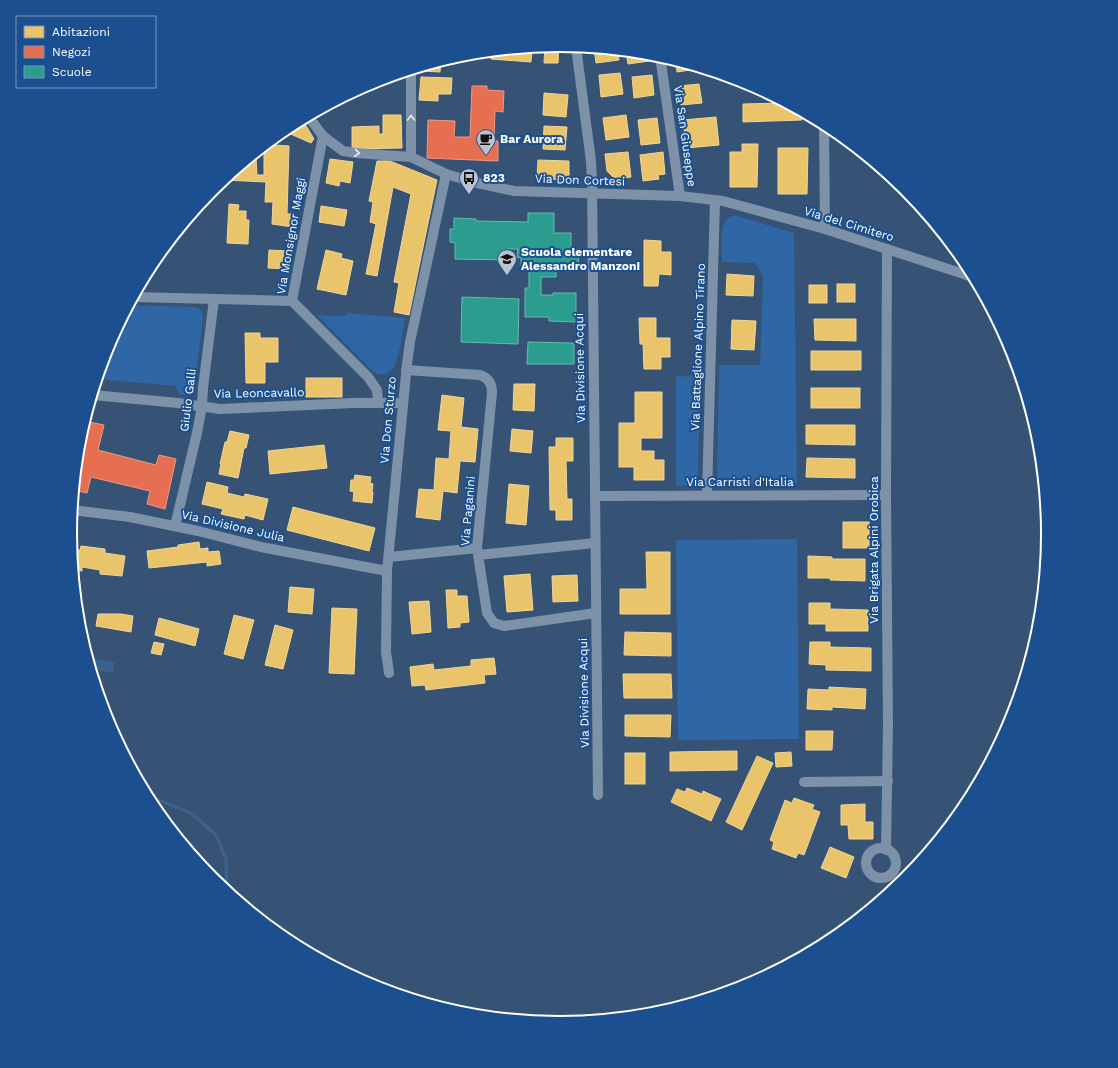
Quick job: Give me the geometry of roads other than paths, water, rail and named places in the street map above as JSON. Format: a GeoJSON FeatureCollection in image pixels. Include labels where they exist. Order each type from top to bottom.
{"type":"FeatureCollection","features":[{"type":"Feature","properties":{"kind":"street","name":"Via Divisione Acqui"},"geometry":{"type":"LineString","coordinates":[[577,53],[591,161],[592,194],[598,795]]}},
{"type":"Feature","properties":{"kind":"street","name":"Via San Giuseppe"},"geometry":{"type":"LineString","coordinates":[[661,63],[680,196]]}},
{"type":"Feature","properties":{"kind":"street"},"geometry":{"type":"LineString","coordinates":[[312,121],[324,136],[337,147],[350,152],[411,157],[410,76]]}},
{"type":"Feature","properties":{"kind":"street"},"geometry":{"type":"LineString","coordinates":[[824,131],[825,229]]}},
{"type":"Feature","properties":{"kind":"street","name":"Via Monsignor Maggi"},"geometry":{"type":"LineString","coordinates":[[324,136],[292,302],[368,378],[376,390],[378,403]]}},
{"type":"Feature","properties":{"kind":"street","name":"Via Don Cortesi"},"geometry":{"type":"LineString","coordinates":[[411,157],[446,174],[470,182],[514,190],[680,196],[716,200]]}},
{"type":"Feature","properties":{"kind":"street","name":"Via Don Sturzo"},"geometry":{"type":"LineString","coordinates":[[389,673],[386,652],[387,571],[406,370],[410,342],[446,174]]}},
{"type":"Feature","properties":{"kind":"street","name":"Via del Cimitero"},"geometry":{"type":"LineString","coordinates":[[716,200],[825,229],[965,274]]}},
{"type":"Feature","properties":{"kind":"street","name":"Via Battaglione Alpino Tirano"},"geometry":{"type":"LineString","coordinates":[[707,495],[716,200]]}},
{"type":"Feature","properties":{"kind":"street","name":"Via Brigata Alpini Orobica"},"geometry":{"type":"LineString","coordinates":[[886,850],[888,781],[886,495],[887,249]]}},
{"type":"Feature","properties":{"kind":"street"},"geometry":{"type":"LineString","coordinates":[[140,297],[292,302]]}},
{"type":"Feature","properties":{"kind":"street","name":"Giulio Galli"},"geometry":{"type":"LineString","coordinates":[[175,526],[197,434],[202,406],[214,299]]}},
{"type":"Feature","properties":{"kind":"street","name":"Via Paganini"},"geometry":{"type":"LineString","coordinates":[[406,370],[480,375],[487,378],[491,384],[492,393],[477,552],[487,613],[491,620],[497,625],[508,626],[596,613]]}},
{"type":"Feature","properties":{"kind":"street","name":"Via Leoncavallo"},"geometry":{"type":"LineString","coordinates":[[97,396],[220,409],[403,403]]}},
{"type":"Feature","properties":{"kind":"street","name":"Via Carristi d'Italia"},"geometry":{"type":"LineString","coordinates":[[595,496],[886,495]]}},
{"type":"Feature","properties":{"kind":"street","name":"Via Divisione Julia"},"geometry":{"type":"LineString","coordinates":[[78,511],[130,517],[175,526],[261,547],[387,571]]}},
{"type":"Feature","properties":{"kind":"street"},"geometry":{"type":"LineString","coordinates":[[389,557],[477,552],[595,542]]}},
{"type":"Feature","properties":{"kind":"street"},"geometry":{"type":"LineString","coordinates":[[804,782],[888,781]]}},
{"type":"Feature","properties":{"kind":"waterway"},"geometry":{"type":"LineString","coordinates":[[156,799],[191,813],[216,835],[226,859],[227,883]]}},
{"type":"Feature","properties":{"kind":"place","name":"Bar Aurora"},"geometry":{"type":"Point","coordinates":[486,156]}},
{"type":"Feature","properties":{"kind":"place","name":"823"},"geometry":{"type":"Point","coordinates":[469,195]}},
{"type":"Feature","properties":{"kind":"place","name":"Scuola elementare Alessandro Manzoni"},"geometry":{"type":"Point","coordinates":[507,276]}}]}
